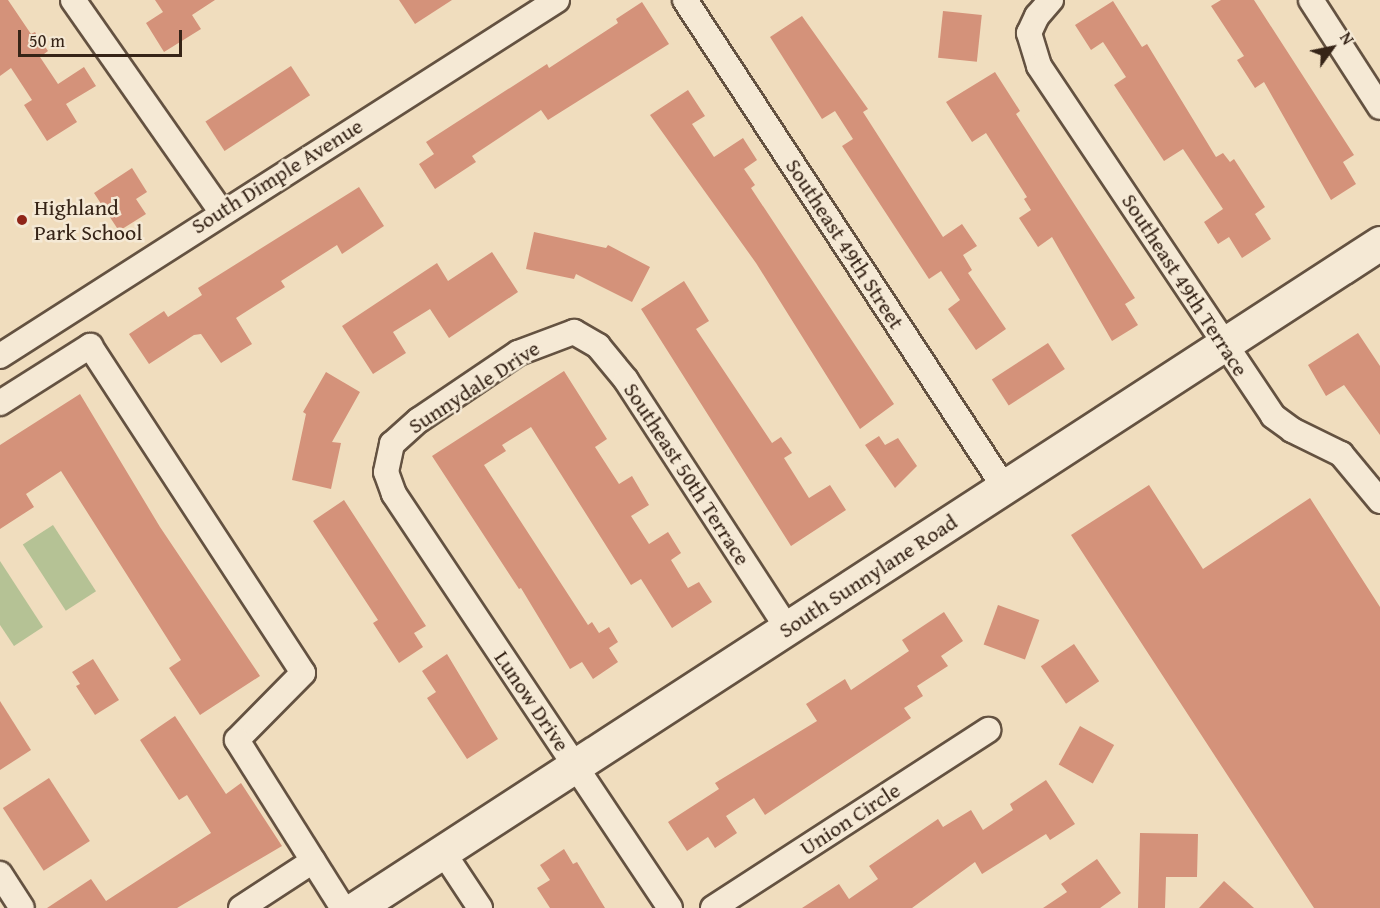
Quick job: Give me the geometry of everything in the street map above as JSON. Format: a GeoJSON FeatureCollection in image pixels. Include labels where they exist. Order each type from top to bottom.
{"type":"FeatureCollection","features":[{"type":"Feature","properties":{"kind":"main road","name":"South Sunnylane Road"},"geometry":{"type":"LineString","coordinates":[[356,908],[1380,243]]}},
{"type":"Feature","properties":{"kind":"street"},"geometry":{"type":"LineString","coordinates":[[73,0],[221,211]]}},
{"type":"Feature","properties":{"kind":"street","name":"South Dimple Avenue"},"geometry":{"type":"LineString","coordinates":[[0,356],[221,211],[557,0]]}},
{"type":"Feature","properties":{"kind":"street","name":"Southeast 49th Street"},"geometry":{"type":"LineString","coordinates":[[685,0],[1004,487]]}},
{"type":"Feature","properties":{"kind":"street","name":"Southeast 49th Terrace"},"geometry":{"type":"LineString","coordinates":[[1052,0],[1037,16],[1029,33],[1039,66],[1273,416],[1292,430],[1341,454],[1380,501]]}},
{"type":"Feature","properties":{"kind":"street"},"geometry":{"type":"LineString","coordinates":[[1311,0],[1380,107]]}},
{"type":"Feature","properties":{"kind":"street","name":"Sunnydale Drive"},"geometry":{"type":"LineString","coordinates":[[394,494],[386,472],[392,444],[419,420],[518,353],[574,332]]}},
{"type":"Feature","properties":{"kind":"street","name":"Southeast 50th Terrace"},"geometry":{"type":"LineString","coordinates":[[574,332],[598,346],[626,380],[787,628]]}},
{"type":"Feature","properties":{"kind":"street"},"geometry":{"type":"LineString","coordinates":[[0,403],[90,346],[303,673],[237,740],[343,908]]}},
{"type":"Feature","properties":{"kind":"street","name":"Lunow Drive"},"geometry":{"type":"LineString","coordinates":[[394,494],[670,908]]}},
{"type":"Feature","properties":{"kind":"street","name":"Union Circle"},"geometry":{"type":"LineString","coordinates":[[713,908],[988,730]]}},
{"type":"Feature","properties":{"kind":"street"},"geometry":{"type":"LineString","coordinates":[[443,852],[480,908]]}},
{"type":"Feature","properties":{"kind":"street"},"geometry":{"type":"LineString","coordinates":[[241,908],[313,861]]}},
{"type":"Feature","properties":{"kind":"green space"},"geometry":{"type":"Polygon","coordinates":[[[53,525],[96,591],[66,611],[23,545],[53,525]]]}},
{"type":"Feature","properties":{"kind":"green space"},"geometry":{"type":"Polygon","coordinates":[[[0,561],[43,627],[14,646],[0,625],[0,561]]]}},
{"type":"Feature","properties":{"kind":"building"},"geometry":{"type":"Polygon","coordinates":[[[0,0],[8,0],[31,34],[35,32],[48,51],[40,57],[58,84],[84,67],[96,86],[66,104],[77,122],[47,141],[24,105],[32,100],[11,68],[0,76],[0,0]]]}},
{"type":"Feature","properties":{"kind":"building"},"geometry":{"type":"Polygon","coordinates":[[[155,0],[215,0],[192,15],[201,29],[164,52],[146,23],[163,12],[155,0]]]}},
{"type":"Feature","properties":{"kind":"building"},"geometry":{"type":"Polygon","coordinates":[[[399,0],[452,0],[415,24],[399,0]]]}},
{"type":"Feature","properties":{"kind":"building"},"geometry":{"type":"Polygon","coordinates":[[[1221,0],[1254,0],[1354,155],[1343,162],[1356,184],[1331,200],[1264,82],[1255,88],[1237,60],[1244,56],[1211,6],[1221,0]]]}},
{"type":"Feature","properties":{"kind":"building"},"geometry":{"type":"Polygon","coordinates":[[[1113,1],[1142,47],[1147,44],[1216,157],[1223,153],[1230,162],[1234,159],[1265,207],[1255,214],[1271,239],[1242,258],[1229,237],[1218,244],[1204,222],[1223,209],[1183,149],[1164,161],[1114,85],[1126,77],[1103,42],[1091,50],[1075,25],[1113,1]]]}},
{"type":"Feature","properties":{"kind":"building"},"geometry":{"type":"Polygon","coordinates":[[[642,2],[669,44],[548,120],[541,110],[472,156],[476,162],[435,189],[419,164],[434,154],[426,142],[547,64],[549,68],[618,23],[616,19],[642,2]]]}},
{"type":"Feature","properties":{"kind":"building"},"geometry":{"type":"Polygon","coordinates":[[[943,11],[982,15],[977,62],[938,58],[943,11]]]}},
{"type":"Feature","properties":{"kind":"building"},"geometry":{"type":"Polygon","coordinates":[[[802,16],[868,109],[863,112],[943,237],[962,224],[977,246],[963,255],[972,270],[968,273],[1006,329],[976,350],[948,309],[960,300],[941,271],[929,279],[842,146],[853,139],[835,111],[822,119],[770,37],[802,16]]]}},
{"type":"Feature","properties":{"kind":"building"},"geometry":{"type":"Polygon","coordinates":[[[291,66],[310,95],[225,151],[205,122],[291,66]]]}},
{"type":"Feature","properties":{"kind":"building"},"geometry":{"type":"Polygon","coordinates":[[[995,72],[1020,111],[1016,114],[1135,298],[1125,304],[1138,325],[1112,341],[1052,237],[1038,247],[1019,218],[1031,210],[1024,199],[1027,197],[986,133],[972,142],[946,102],[995,72]]]}},
{"type":"Feature","properties":{"kind":"building"},"geometry":{"type":"Polygon","coordinates":[[[688,90],[705,116],[692,124],[714,157],[743,138],[757,160],[744,169],[755,185],[751,188],[894,404],[860,429],[756,263],[650,115],[688,90]]]}},
{"type":"Feature","properties":{"kind":"building"},"geometry":{"type":"Polygon","coordinates":[[[132,168],[147,192],[136,199],[146,214],[119,231],[94,193],[132,168]]]}},
{"type":"Feature","properties":{"kind":"building"},"geometry":{"type":"Polygon","coordinates":[[[359,187],[384,226],[342,254],[337,245],[281,281],[285,287],[236,318],[252,344],[221,363],[201,334],[194,335],[149,364],[129,334],[164,311],[168,317],[202,295],[198,288],[359,187]]]}},
{"type":"Feature","properties":{"kind":"building"},"geometry":{"type":"Polygon","coordinates":[[[534,232],[606,248],[608,245],[650,267],[632,302],[576,274],[574,279],[526,269],[534,232]]]}},
{"type":"Feature","properties":{"kind":"building"},"geometry":{"type":"Polygon","coordinates":[[[492,252],[518,292],[449,338],[430,309],[393,332],[406,353],[373,374],[342,326],[437,263],[448,281],[492,252]]]}},
{"type":"Feature","properties":{"kind":"building"},"geometry":{"type":"Polygon","coordinates":[[[684,281],[709,321],[696,329],[772,443],[781,437],[792,453],[784,458],[809,498],[830,485],[846,510],[791,546],[641,309],[684,281]]]}},
{"type":"Feature","properties":{"kind":"building"},"geometry":{"type":"Polygon","coordinates":[[[1358,333],[1380,366],[1380,435],[1344,385],[1326,396],[1308,365],[1358,333]]]}},
{"type":"Feature","properties":{"kind":"building"},"geometry":{"type":"Polygon","coordinates":[[[1048,343],[1065,369],[1009,405],[992,379],[1048,343]]]}},
{"type":"Feature","properties":{"kind":"building"},"geometry":{"type":"Polygon","coordinates":[[[564,371],[607,439],[595,447],[619,484],[632,476],[649,505],[631,516],[649,544],[668,532],[681,553],[671,560],[688,588],[699,582],[712,602],[672,628],[641,579],[631,585],[531,427],[502,445],[506,451],[484,465],[588,625],[592,622],[599,633],[609,627],[618,642],[609,648],[618,662],[593,679],[582,662],[570,669],[521,588],[519,589],[432,456],[564,371]]]}},
{"type":"Feature","properties":{"kind":"building"},"geometry":{"type":"Polygon","coordinates":[[[326,372],[360,392],[332,442],[341,443],[331,489],[292,480],[306,414],[303,412],[326,372]]]}},
{"type":"Feature","properties":{"kind":"building"},"geometry":{"type":"Polygon","coordinates":[[[80,394],[160,527],[260,676],[200,715],[169,668],[181,660],[61,471],[26,494],[34,507],[0,529],[0,445],[80,394]]]}},
{"type":"Feature","properties":{"kind":"building"},"geometry":{"type":"Polygon","coordinates":[[[879,436],[885,445],[898,438],[917,466],[895,488],[865,445],[879,436]]]}},
{"type":"Feature","properties":{"kind":"building"},"geometry":{"type":"Polygon","coordinates":[[[1149,485],[1203,569],[1310,498],[1380,607],[1380,908],[1314,908],[1071,535],[1149,485]]]}},
{"type":"Feature","properties":{"kind":"building"},"geometry":{"type":"Polygon","coordinates":[[[344,500],[426,626],[414,633],[423,647],[399,663],[373,623],[378,620],[313,521],[344,500]]]}},
{"type":"Feature","properties":{"kind":"building"},"geometry":{"type":"Polygon","coordinates":[[[998,605],[1039,620],[1025,660],[984,644],[998,605]]]}},
{"type":"Feature","properties":{"kind":"building"},"geometry":{"type":"Polygon","coordinates":[[[944,612],[963,641],[941,656],[948,666],[917,686],[923,696],[904,708],[911,718],[765,815],[754,798],[726,816],[737,833],[715,848],[708,837],[687,851],[668,822],[719,789],[715,783],[817,721],[806,704],[845,679],[851,690],[909,651],[902,640],[944,612]]]}},
{"type":"Feature","properties":{"kind":"building"},"geometry":{"type":"Polygon","coordinates":[[[1074,644],[1099,681],[1066,704],[1041,666],[1074,644]]]}},
{"type":"Feature","properties":{"kind":"building"},"geometry":{"type":"Polygon","coordinates":[[[447,654],[498,739],[467,759],[427,698],[436,692],[422,671],[447,654]]]}},
{"type":"Feature","properties":{"kind":"building"},"geometry":{"type":"Polygon","coordinates":[[[93,659],[119,700],[95,715],[76,686],[80,684],[72,672],[93,659]]]}},
{"type":"Feature","properties":{"kind":"building"},"geometry":{"type":"Polygon","coordinates":[[[0,701],[31,750],[0,770],[0,701]]]}},
{"type":"Feature","properties":{"kind":"building"},"geometry":{"type":"Polygon","coordinates":[[[175,716],[226,794],[241,783],[282,846],[177,908],[47,908],[91,879],[106,901],[211,833],[187,795],[179,800],[140,740],[175,716]]]}},
{"type":"Feature","properties":{"kind":"building"},"geometry":{"type":"Polygon","coordinates":[[[1080,726],[1114,745],[1093,783],[1059,764],[1080,726]]]}},
{"type":"Feature","properties":{"kind":"building"},"geometry":{"type":"Polygon","coordinates":[[[49,778],[90,841],[44,871],[3,808],[49,778]]]}},
{"type":"Feature","properties":{"kind":"building"},"geometry":{"type":"Polygon","coordinates":[[[1046,780],[1075,824],[1050,840],[1046,834],[982,874],[975,862],[912,908],[802,908],[839,884],[849,899],[878,879],[869,866],[938,819],[943,827],[971,810],[983,830],[1013,810],[1010,804],[1046,780]]]}},
{"type":"Feature","properties":{"kind":"building"},"geometry":{"type":"Polygon","coordinates":[[[1140,833],[1198,834],[1197,877],[1166,877],[1165,908],[1138,908],[1140,833]]]}},
{"type":"Feature","properties":{"kind":"building"},"geometry":{"type":"Polygon","coordinates":[[[564,849],[573,864],[577,862],[605,908],[550,908],[537,888],[550,880],[540,865],[564,849]]]}},
{"type":"Feature","properties":{"kind":"building"},"geometry":{"type":"Polygon","coordinates":[[[1097,859],[1121,893],[1100,908],[1043,908],[1067,892],[1061,884],[1097,859]]]}},
{"type":"Feature","properties":{"kind":"building"},"geometry":{"type":"Polygon","coordinates":[[[1224,881],[1254,908],[1199,908],[1224,881]]]}},
{"type":"Feature","properties":{"kind":"place","name":"Highland Park School"},"geometry":{"type":"Point","coordinates":[22,220]}}]}
